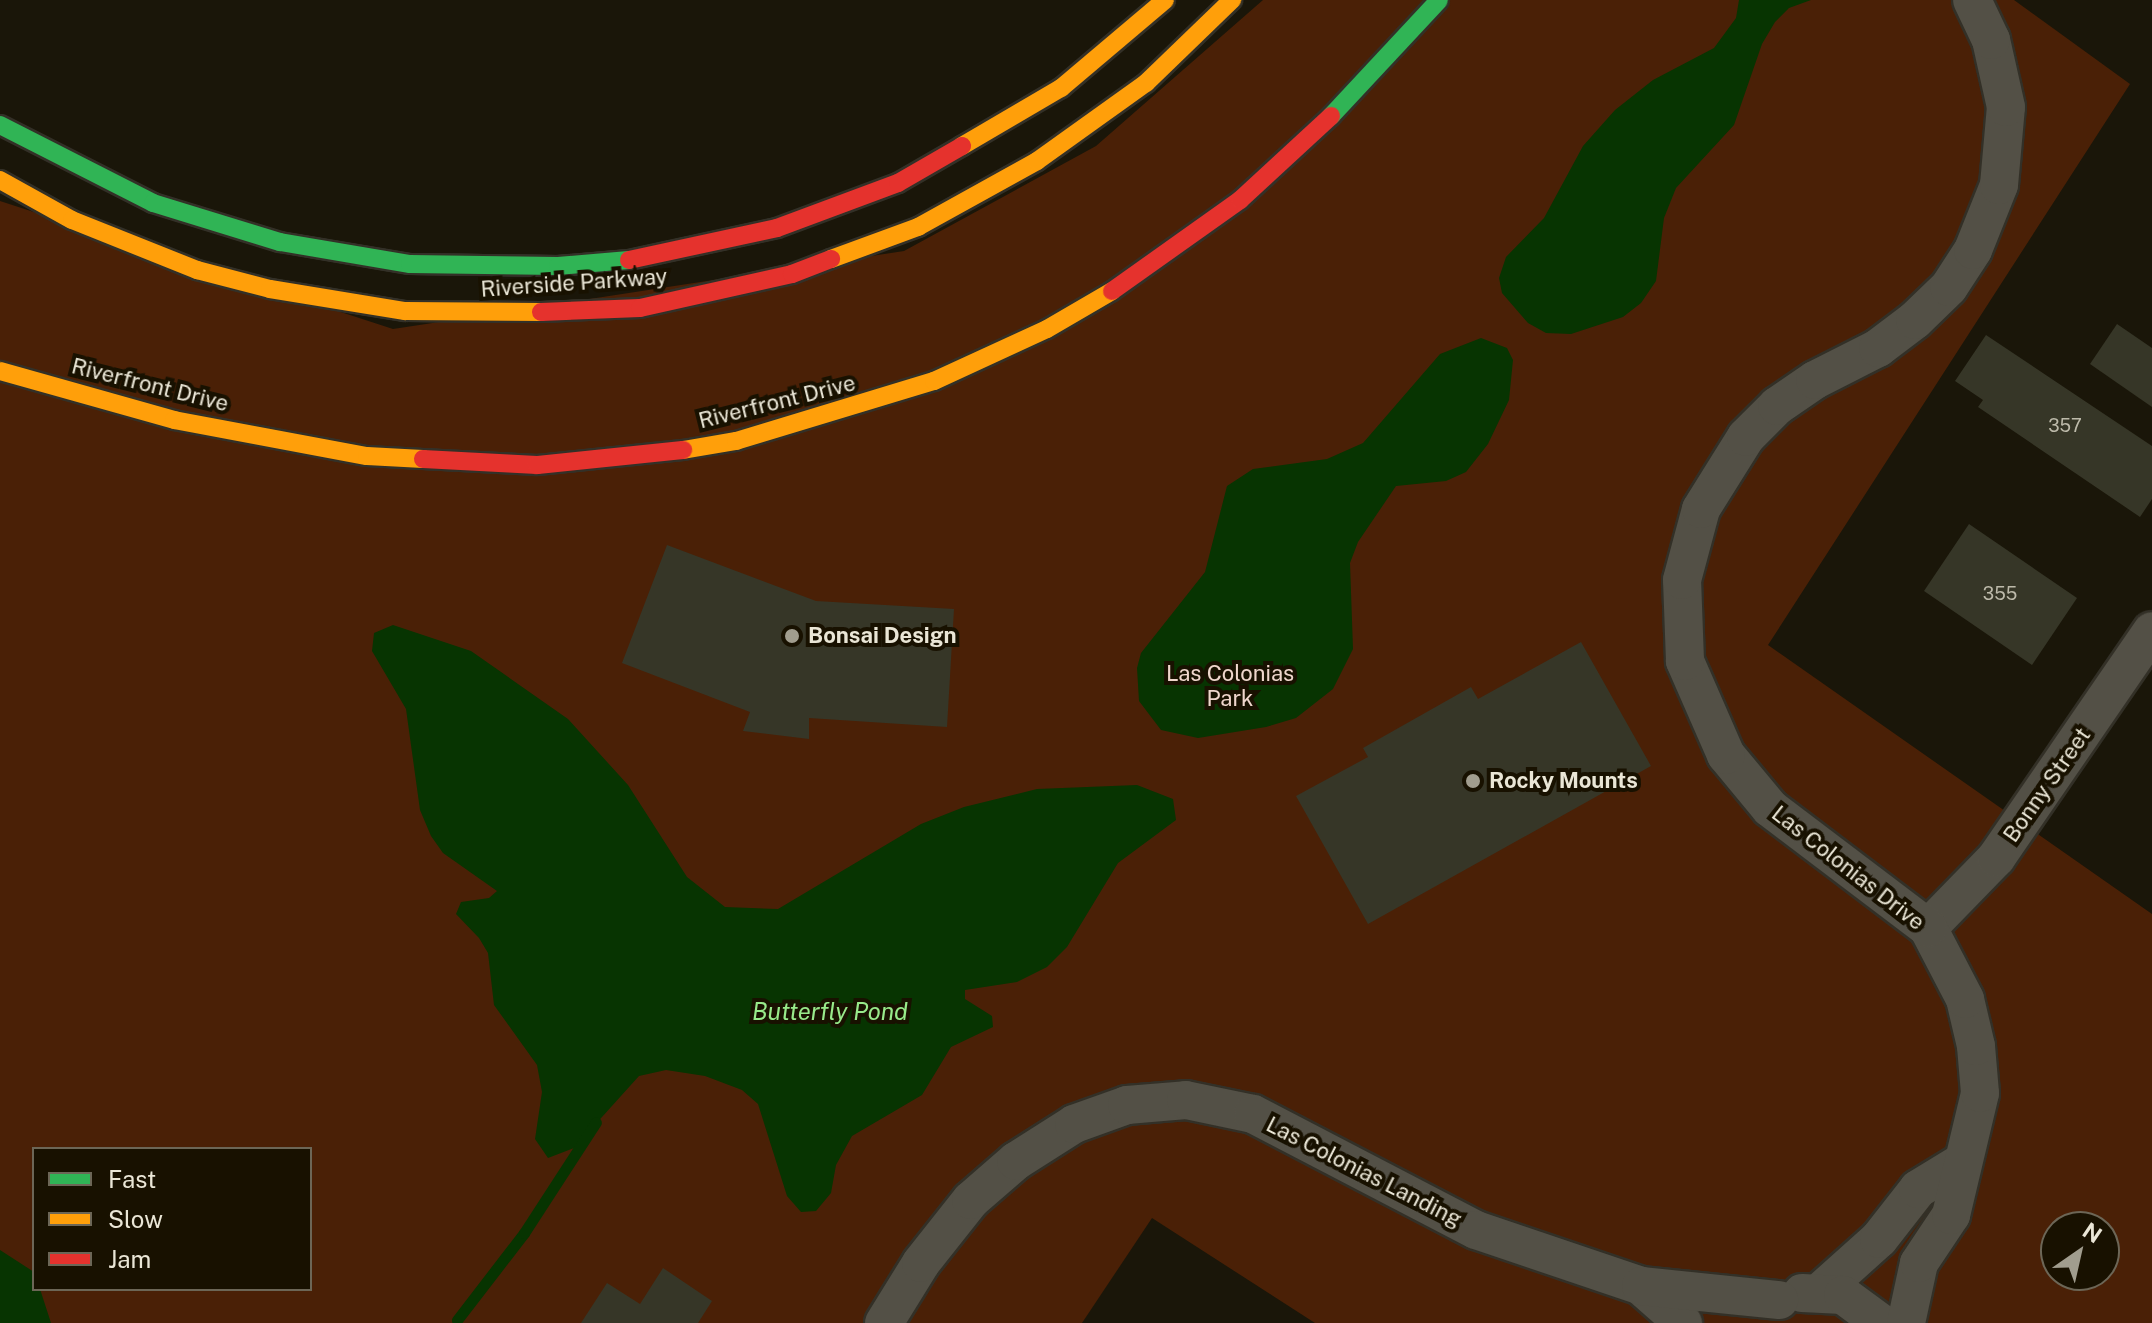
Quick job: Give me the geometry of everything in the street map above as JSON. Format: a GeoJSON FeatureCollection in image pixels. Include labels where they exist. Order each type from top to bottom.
{"type":"FeatureCollection","features":[{"type":"Feature","properties":{"kind":"main road","name":"Riverside Parkway"},"geometry":{"type":"LineString","coordinates":[[0,125],[153,203],[280,242],[410,264],[558,266],[634,260],[777,228],[898,183],[1061,88],[1165,0]]}},
{"type":"Feature","properties":{"kind":"main road","name":"Riverside Parkway"},"geometry":{"type":"LineString","coordinates":[[0,180],[86,225],[197,270],[270,289],[405,311],[483,314],[640,308],[792,274],[918,227],[1037,161],[1146,83],[1232,0]]}},
{"type":"Feature","properties":{"kind":"main road","name":"Riverfront Drive"},"geometry":{"type":"LineString","coordinates":[[0,371],[174,420],[367,456],[537,465],[648,456],[736,441],[934,381],[1047,329],[1122,285],[1240,200],[1332,115],[1439,0]]}},
{"type":"Feature","properties":{"kind":"street","name":"Las Colonias Drive"},"geometry":{"type":"LineString","coordinates":[[1906,1323],[1919,1263],[1951,1215],[1959,1164],[1980,1093],[1976,1046],[1965,999],[1928,928],[1770,808],[1726,755],[1685,661],[1680,608],[1682,580],[1701,509],[1746,437],[1777,406],[1815,380],[1878,348],[1915,320],[1949,287],[1973,250],[1999,185],[2006,107],[1991,40],[1972,0]]}},
{"type":"Feature","properties":{"kind":"street","name":"Bonny Street"},"geometry":{"type":"LineString","coordinates":[[1928,928],[1996,858],[2152,631]]}},
{"type":"Feature","properties":{"kind":"street","name":"Las Colonias Landing"},"geometry":{"type":"LineString","coordinates":[[884,1323],[921,1263],[971,1200],[1016,1161],[1074,1124],[1127,1105],[1186,1100],[1253,1114],[1476,1230],[1641,1286],[1766,1311],[1821,1291]]}},
{"type":"Feature","properties":{"kind":"street"},"geometry":{"type":"LineString","coordinates":[[1881,1323],[1862,1305],[1821,1291],[1879,1239],[1918,1189],[1959,1164]]}},
{"type":"Feature","properties":{"kind":"street","name":"Las Colonias Landing"},"geometry":{"type":"LineString","coordinates":[[1641,1286],[1683,1323]]}},
{"type":"Feature","properties":{"kind":"green space","name":"Las Colonias Park"},"geometry":{"type":"Polygon","coordinates":[[[1263,0],[2014,0],[2130,84],[1768,645],[2152,914],[2152,1323],[1315,1323],[1152,1218],[1082,1323],[0,1323],[0,201],[393,329],[904,251],[1096,146],[1263,0]]]}},
{"type":"Feature","properties":{"kind":"water"},"geometry":{"type":"Polygon","coordinates":[[[1739,0],[1811,0],[1789,8],[1775,22],[1762,44],[1734,125],[1676,188],[1664,218],[1656,281],[1641,303],[1623,317],[1571,334],[1546,333],[1528,323],[1502,293],[1499,278],[1506,257],[1544,218],[1583,146],[1615,110],[1653,80],[1714,48],[1736,18],[1739,0]]]}},
{"type":"Feature","properties":{"kind":"water"},"geometry":{"type":"Polygon","coordinates":[[[1481,338],[1507,348],[1513,360],[1509,400],[1488,444],[1466,472],[1446,481],[1396,486],[1358,542],[1350,563],[1353,649],[1333,689],[1296,718],[1266,727],[1198,738],[1161,730],[1139,701],[1137,668],[1141,653],[1205,572],[1227,486],[1253,469],[1327,459],[1363,443],[1440,354],[1481,338]]]}},
{"type":"Feature","properties":{"kind":"water","name":"Butterfly Pond"},"geometry":{"type":"Polygon","coordinates":[[[393,625],[471,651],[568,719],[628,785],[687,877],[725,907],[778,909],[921,824],[964,807],[1037,789],[1137,785],[1173,799],[1176,820],[1118,863],[1067,947],[1047,967],[1017,982],[965,990],[965,999],[992,1016],[993,1027],[951,1047],[922,1095],[852,1136],[836,1165],[831,1193],[816,1211],[801,1212],[787,1196],[758,1104],[742,1090],[705,1076],[666,1070],[639,1076],[574,1148],[548,1158],[535,1139],[542,1092],[537,1065],[494,1005],[488,953],[479,938],[456,914],[461,902],[489,898],[497,891],[443,853],[431,836],[420,810],[406,709],[372,651],[374,633],[393,625]]]}},
{"type":"Feature","properties":{"kind":"water"},"geometry":{"type":"Polygon","coordinates":[[[0,1250],[32,1271],[32,1291],[41,1291],[51,1323],[0,1323],[0,1250]]]}},
{"type":"Feature","properties":{"kind":"building"},"geometry":{"type":"Polygon","coordinates":[[[2117,324],[2152,348],[2152,407],[2090,364],[2117,324]]]}},
{"type":"Feature","properties":{"kind":"building"},"geometry":{"type":"Polygon","coordinates":[[[1986,335],[2152,446],[2152,499],[2140,517],[1978,407],[1983,400],[1955,381],[1986,335]]]}},
{"type":"Feature","properties":{"kind":"building"},"geometry":{"type":"Polygon","coordinates":[[[1969,524],[2077,598],[2032,665],[1924,591],[1969,524]]]}},
{"type":"Feature","properties":{"kind":"building","name":"Bonsai Design"},"geometry":{"type":"Polygon","coordinates":[[[667,545],[816,601],[954,609],[947,727],[809,718],[809,739],[743,731],[750,712],[622,663],[667,545]]]}},
{"type":"Feature","properties":{"kind":"building","name":"Rocky Mounts"},"geometry":{"type":"Polygon","coordinates":[[[1581,642],[1651,766],[1368,924],[1296,796],[1368,757],[1363,748],[1471,687],[1478,699],[1581,642]]]}},
{"type":"Feature","properties":{"kind":"building"},"geometry":{"type":"Polygon","coordinates":[[[663,1268],[712,1301],[698,1323],[581,1323],[607,1283],[640,1304],[663,1268]]]}},
{"type":"Feature","properties":{"kind":"waterway"},"geometry":{"type":"LineString","coordinates":[[457,1320],[524,1233],[596,1122]]}},
{"type":"Feature","properties":{"kind":"traffic: fast"},"geometry":{"type":"LineString","coordinates":[[1331,116],[1439,0]]}},
{"type":"Feature","properties":{"kind":"traffic: fast"},"geometry":{"type":"LineString","coordinates":[[0,125],[153,203],[280,242],[410,264],[558,266],[629,260]]}},
{"type":"Feature","properties":{"kind":"traffic: slow"},"geometry":{"type":"LineString","coordinates":[[962,146],[1061,88],[1165,0]]}},
{"type":"Feature","properties":{"kind":"traffic: slow"},"geometry":{"type":"LineString","coordinates":[[831,259],[918,227],[1037,161],[1146,83],[1232,0]]}},
{"type":"Feature","properties":{"kind":"traffic: slow"},"geometry":{"type":"LineString","coordinates":[[0,180],[72,220],[197,270],[270,289],[405,311],[541,312]]}},
{"type":"Feature","properties":{"kind":"traffic: slow"},"geometry":{"type":"LineString","coordinates":[[683,450],[736,441],[934,381],[1047,329],[1112,291]]}},
{"type":"Feature","properties":{"kind":"traffic: slow"},"geometry":{"type":"LineString","coordinates":[[0,371],[174,420],[367,456],[423,459]]}},
{"type":"Feature","properties":{"kind":"traffic: jam"},"geometry":{"type":"LineString","coordinates":[[1112,291],[1240,200],[1331,116]]}},
{"type":"Feature","properties":{"kind":"traffic: jam"},"geometry":{"type":"LineString","coordinates":[[629,260],[777,228],[898,183],[962,146]]}},
{"type":"Feature","properties":{"kind":"traffic: jam"},"geometry":{"type":"LineString","coordinates":[[541,312],[640,308],[792,274],[831,259]]}},
{"type":"Feature","properties":{"kind":"traffic: jam"},"geometry":{"type":"LineString","coordinates":[[423,459],[537,465],[683,450]]}},
{"type":"Feature","properties":{"kind":"place","name":"Bonsai Design"},"geometry":{"type":"Point","coordinates":[792,636]}},
{"type":"Feature","properties":{"kind":"place","name":"Rocky Mounts"},"geometry":{"type":"Point","coordinates":[1473,781]}}]}
